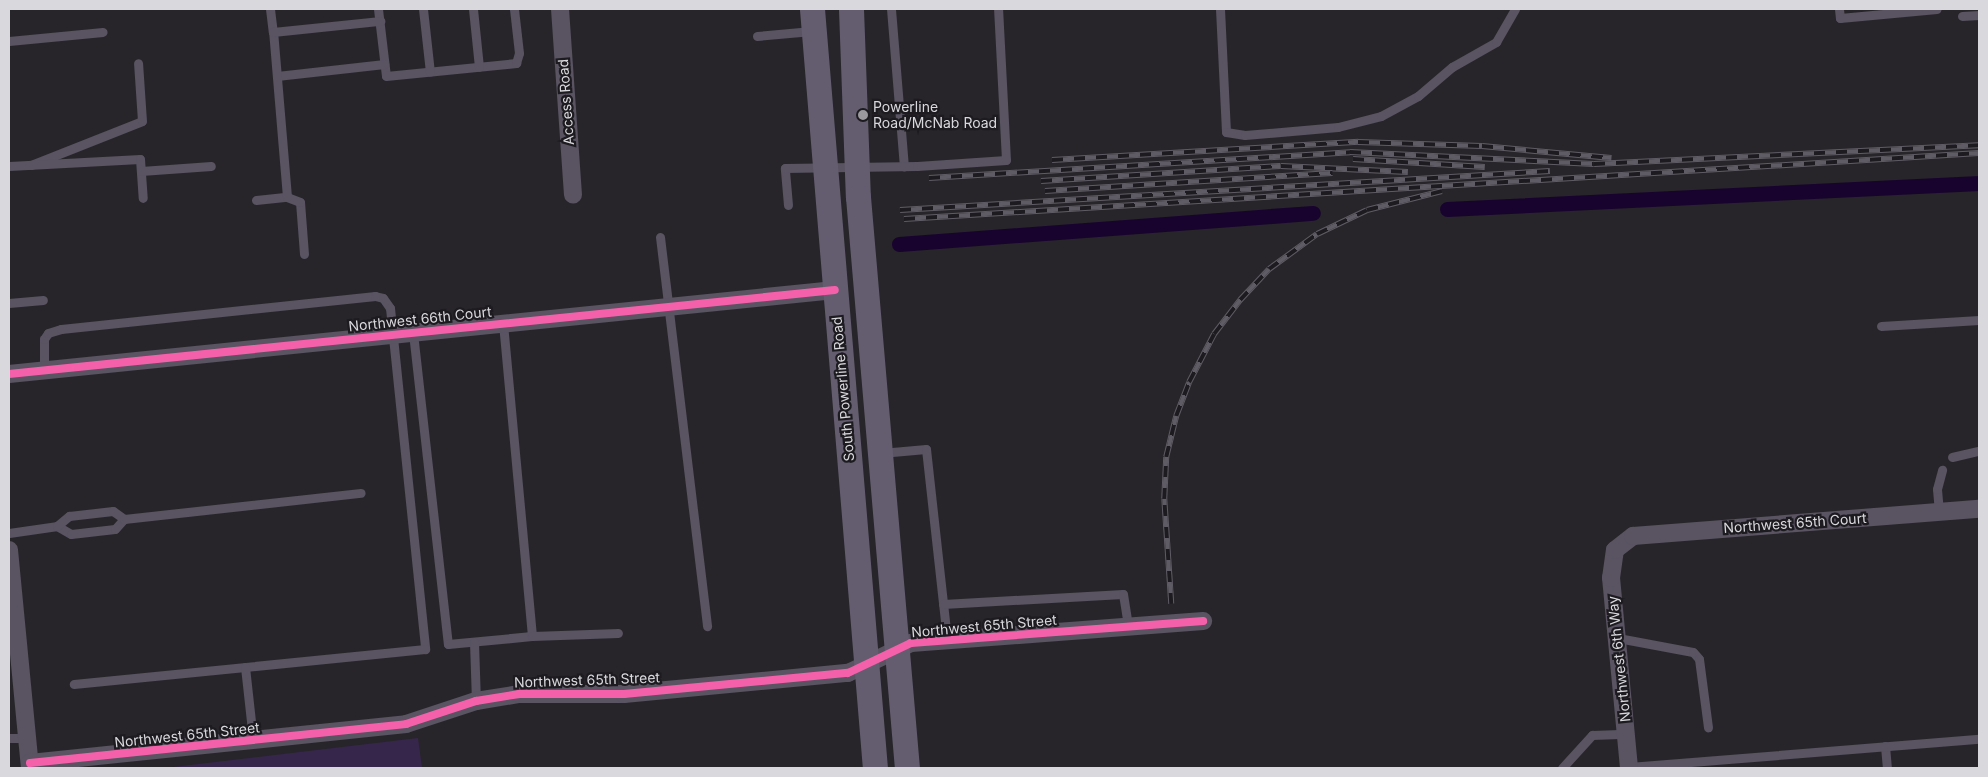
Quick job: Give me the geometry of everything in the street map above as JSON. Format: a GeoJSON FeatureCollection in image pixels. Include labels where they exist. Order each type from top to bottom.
{"type":"FeatureCollection","features":[{"type":"Feature","properties":{"kind":"main road"},"geometry":{"type":"LineString","coordinates":[[851,9],[856,71],[856,166],[907,768]]}},
{"type":"Feature","properties":{"kind":"main road","name":"South Powerline Road"},"geometry":{"type":"LineString","coordinates":[[813,20],[875,768]]}},
{"type":"Feature","properties":{"kind":"street","name":"Access Road"},"geometry":{"type":"LineString","coordinates":[[560,9],[573,195]]}},
{"type":"Feature","properties":{"kind":"street","name":"Northwest 66th Court"},"geometry":{"type":"LineString","coordinates":[[9,374],[834,290]]}},
{"type":"Feature","properties":{"kind":"street","name":"Northwest 65th Court"},"geometry":{"type":"LineString","coordinates":[[1615,550],[1634,536],[1979,509]]}},
{"type":"Feature","properties":{"kind":"street"},"geometry":{"type":"LineString","coordinates":[[9,550],[30,766]]}},
{"type":"Feature","properties":{"kind":"street","name":"Northwest 6th Way"},"geometry":{"type":"LineString","coordinates":[[1615,550],[1610,578],[1618,638],[1629,767]]}},
{"type":"Feature","properties":{"kind":"street","name":"Northwest 65th Street"},"geometry":{"type":"LineString","coordinates":[[30,766],[406,724],[476,701],[519,694],[624,694],[839,674],[911,643],[1203,621]]}},
{"type":"Feature","properties":{"kind":"lane"},"geometry":{"type":"LineString","coordinates":[[270,9],[287,197]]}},
{"type":"Feature","properties":{"kind":"lane"},"geometry":{"type":"LineString","coordinates":[[378,9],[386,76],[516,63],[519,53],[514,9]]}},
{"type":"Feature","properties":{"kind":"lane"},"geometry":{"type":"LineString","coordinates":[[423,9],[430,72]]}},
{"type":"Feature","properties":{"kind":"lane"},"geometry":{"type":"LineString","coordinates":[[473,9],[479,66]]}},
{"type":"Feature","properties":{"kind":"lane"},"geometry":{"type":"LineString","coordinates":[[891,9],[904,166]]}},
{"type":"Feature","properties":{"kind":"lane"},"geometry":{"type":"LineString","coordinates":[[788,206],[785,168],[904,166],[1006,160],[998,9]]}},
{"type":"Feature","properties":{"kind":"lane"},"geometry":{"type":"LineString","coordinates":[[1220,9],[1226,132],[1245,135],[1338,127],[1381,116],[1418,96],[1452,67],[1496,42],[1515,9]]}},
{"type":"Feature","properties":{"kind":"lane"},"geometry":{"type":"LineString","coordinates":[[1839,9],[1840,18],[1937,10]]}},
{"type":"Feature","properties":{"kind":"lane"},"geometry":{"type":"LineString","coordinates":[[1962,16],[1979,14]]}},
{"type":"Feature","properties":{"kind":"lane"},"geometry":{"type":"LineString","coordinates":[[273,32],[380,20]]}},
{"type":"Feature","properties":{"kind":"lane"},"geometry":{"type":"LineString","coordinates":[[757,36],[813,20]]}},
{"type":"Feature","properties":{"kind":"lane"},"geometry":{"type":"LineString","coordinates":[[9,41],[103,32]]}},
{"type":"Feature","properties":{"kind":"lane"},"geometry":{"type":"LineString","coordinates":[[32,165],[142,121],[138,62]]}},
{"type":"Feature","properties":{"kind":"lane"},"geometry":{"type":"LineString","coordinates":[[277,76],[384,64]]}},
{"type":"Feature","properties":{"kind":"lane"},"geometry":{"type":"LineString","coordinates":[[9,166],[140,159],[142,198]]}},
{"type":"Feature","properties":{"kind":"lane"},"geometry":{"type":"LineString","coordinates":[[141,171],[211,166]]}},
{"type":"Feature","properties":{"kind":"lane"},"geometry":{"type":"LineString","coordinates":[[256,200],[287,197],[300,202],[304,254]]}},
{"type":"Feature","properties":{"kind":"lane"},"geometry":{"type":"LineString","coordinates":[[660,237],[670,307],[707,626]]}},
{"type":"Feature","properties":{"kind":"lane"},"geometry":{"type":"LineString","coordinates":[[44,370],[44,340],[48,332],[61,329],[375,296],[383,298],[390,308],[425,649],[74,684]]}},
{"type":"Feature","properties":{"kind":"lane"},"geometry":{"type":"LineString","coordinates":[[9,303],[43,300]]}},
{"type":"Feature","properties":{"kind":"lane"},"geometry":{"type":"LineString","coordinates":[[1881,326],[1979,320]]}},
{"type":"Feature","properties":{"kind":"lane"},"geometry":{"type":"LineString","coordinates":[[503,324],[532,636]]}},
{"type":"Feature","properties":{"kind":"lane"},"geometry":{"type":"LineString","coordinates":[[413,333],[448,644],[532,636],[618,633]]}},
{"type":"Feature","properties":{"kind":"lane"},"geometry":{"type":"LineString","coordinates":[[881,452],[926,449],[947,640]]}},
{"type":"Feature","properties":{"kind":"lane"},"geometry":{"type":"LineString","coordinates":[[1952,456],[1979,451]]}},
{"type":"Feature","properties":{"kind":"lane"},"geometry":{"type":"LineString","coordinates":[[1939,512],[1937,489],[1942,470]]}},
{"type":"Feature","properties":{"kind":"lane"},"geometry":{"type":"LineString","coordinates":[[57,526],[71,534],[115,529],[124,519],[361,493]]}},
{"type":"Feature","properties":{"kind":"lane"},"geometry":{"type":"LineString","coordinates":[[9,533],[57,526],[69,516],[113,511],[124,519]]}},
{"type":"Feature","properties":{"kind":"lane"},"geometry":{"type":"LineString","coordinates":[[943,604],[1124,594],[1128,626]]}},
{"type":"Feature","properties":{"kind":"lane"},"geometry":{"type":"LineString","coordinates":[[1618,638],[1692,652],[1699,659],[1708,727]]}},
{"type":"Feature","properties":{"kind":"lane"},"geometry":{"type":"LineString","coordinates":[[474,642],[476,701]]}},
{"type":"Feature","properties":{"kind":"lane"},"geometry":{"type":"LineString","coordinates":[[245,667],[253,740]]}},
{"type":"Feature","properties":{"kind":"lane"},"geometry":{"type":"LineString","coordinates":[[1562,768],[1592,735],[1626,734]]}},
{"type":"Feature","properties":{"kind":"lane"},"geometry":{"type":"LineString","coordinates":[[9,738],[27,738]]}},
{"type":"Feature","properties":{"kind":"lane"},"geometry":{"type":"LineString","coordinates":[[1629,767],[1674,765],[1979,739]]}},
{"type":"Feature","properties":{"kind":"lane"},"geometry":{"type":"LineString","coordinates":[[1885,746],[1887,768]]}},
{"type":"Feature","properties":{"kind":"shaded area"},"geometry":{"type":"Polygon","coordinates":[[[418,738],[422,768],[165,768],[418,738]]]}},
{"type":"Feature","properties":{"kind":"waterway"},"geometry":{"type":"LineString","coordinates":[[1447,209],[1979,183]]}},
{"type":"Feature","properties":{"kind":"waterway"},"geometry":{"type":"LineString","coordinates":[[899,244],[1313,213]]}},
{"type":"Feature","properties":{"kind":"railway"},"geometry":{"type":"LineString","coordinates":[[1052,160],[1358,142],[1482,146],[1611,158]]}},
{"type":"Feature","properties":{"kind":"railway"},"geometry":{"type":"LineString","coordinates":[[929,178],[1350,152],[1594,164],[1979,145]]}},
{"type":"Feature","properties":{"kind":"railway"},"geometry":{"type":"LineString","coordinates":[[904,219],[1979,153]]}},
{"type":"Feature","properties":{"kind":"railway"},"geometry":{"type":"LineString","coordinates":[[1353,159],[1485,167]]}},
{"type":"Feature","properties":{"kind":"railway"},"geometry":{"type":"LineString","coordinates":[[1041,181],[1281,166],[1408,172]]}},
{"type":"Feature","properties":{"kind":"railway"},"geometry":{"type":"LineString","coordinates":[[900,210],[1550,171]]}},
{"type":"Feature","properties":{"kind":"railway"},"geometry":{"type":"LineString","coordinates":[[1045,191],[1332,173]]}},
{"type":"Feature","properties":{"kind":"railway"},"geometry":{"type":"LineString","coordinates":[[1171,604],[1164,499],[1166,457],[1176,416],[1189,382],[1214,334],[1240,300],[1269,269],[1317,234],[1367,210],[1442,191]]}},
{"type":"Feature","properties":{"kind":"cycle path"},"geometry":{"type":"LineString","coordinates":[[9,374],[835,290]]}},
{"type":"Feature","properties":{"kind":"cycle path"},"geometry":{"type":"LineString","coordinates":[[30,763],[406,724],[476,701],[519,694],[624,694],[848,673],[911,643],[1203,621]]}},
{"type":"Feature","properties":{"kind":"place","name":"Powerline Road/McNab Road"},"geometry":{"type":"Point","coordinates":[863,115]}}]}
